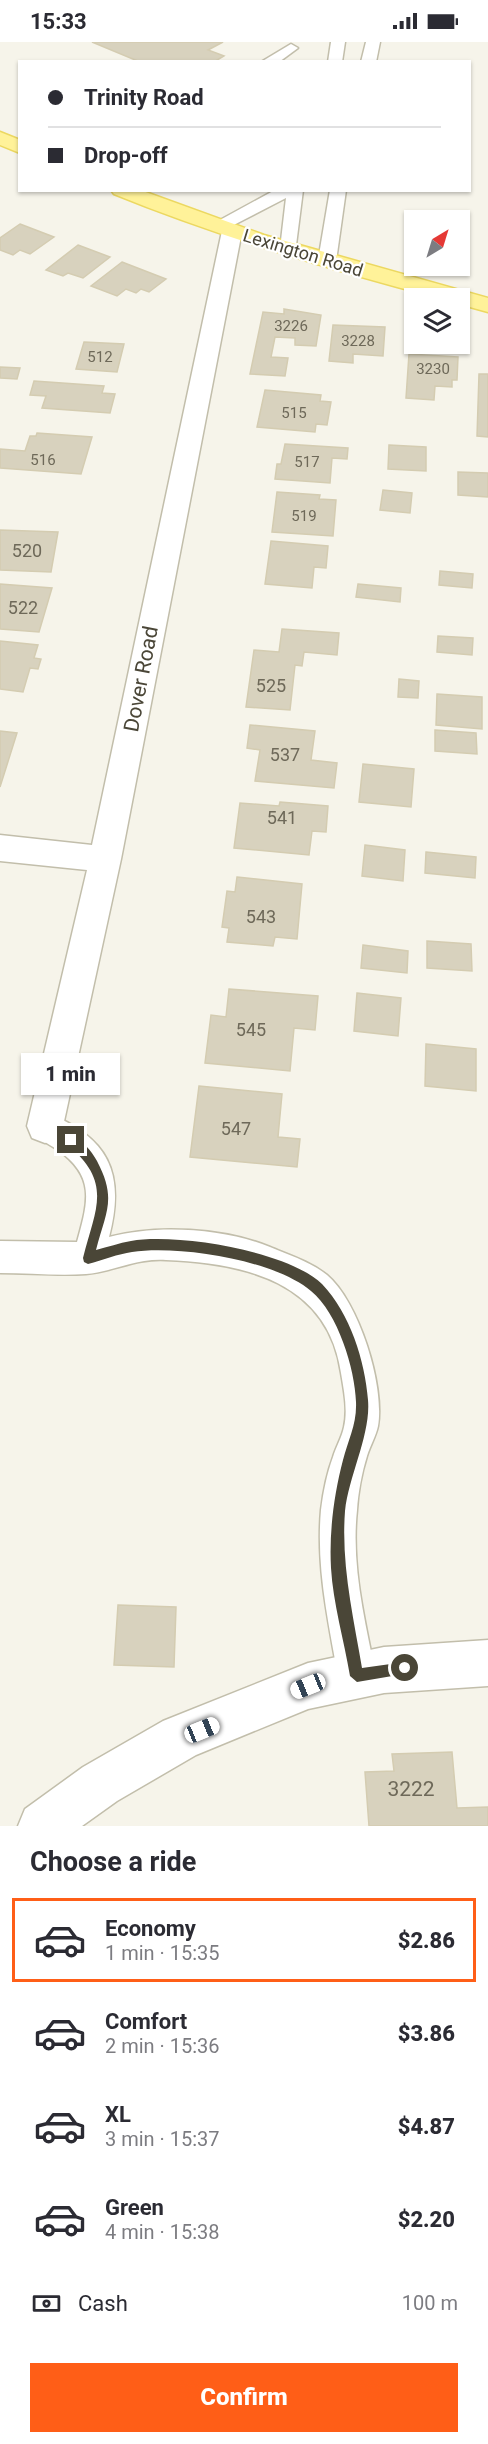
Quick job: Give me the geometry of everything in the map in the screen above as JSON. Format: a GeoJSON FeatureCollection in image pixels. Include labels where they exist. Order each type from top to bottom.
{"type":"FeatureCollection","features":[{"type":"Feature","properties":{"kind":"main road"},"geometry":{"type":"LineString","coordinates":[[0,138],[18,146]]}},
{"type":"Feature","properties":{"kind":"main road","name":"Lexington Road"},"geometry":{"type":"LineString","coordinates":[[126,192],[225,229],[327,261],[488,305]]}},
{"type":"Feature","properties":{"kind":"street","name":"Dover Road"},"geometry":{"type":"LineString","coordinates":[[45,1126],[105,859],[225,229]]}},
{"type":"Feature","properties":{"kind":"street"},"geometry":{"type":"LineString","coordinates":[[0,848],[105,859]]}},
{"type":"Feature","properties":{"kind":"street"},"geometry":{"type":"LineString","coordinates":[[42,1826],[100,1784],[180,1738],[308,1686],[384,1670],[488,1663]]}},
{"type":"Feature","properties":{"kind":"lane"},"geometry":{"type":"LineString","coordinates":[[336,60],[338,42]]}},
{"type":"Feature","properties":{"kind":"lane"},"geometry":{"type":"LineString","coordinates":[[369,60],[373,42]]}},
{"type":"Feature","properties":{"kind":"lane"},"geometry":{"type":"LineString","coordinates":[[272,60],[291,50]]}},
{"type":"Feature","properties":{"kind":"lane"},"geometry":{"type":"LineString","coordinates":[[225,229],[286,192]]}},
{"type":"Feature","properties":{"kind":"lane"},"geometry":{"type":"LineString","coordinates":[[289,249],[296,192]]}},
{"type":"Feature","properties":{"kind":"lane"},"geometry":{"type":"LineString","coordinates":[[327,261],[338,192]]}},
{"type":"Feature","properties":{"kind":"lane"},"geometry":{"type":"LineString","coordinates":[[45,1126],[71,1140],[87,1154],[104,1184],[104,1201],[88,1258]]}},
{"type":"Feature","properties":{"kind":"lane"},"geometry":{"type":"LineString","coordinates":[[0,1257],[88,1258],[132,1246],[165,1244],[254,1256],[294,1272],[316,1287],[330,1303],[355,1355],[362,1402],[361,1427],[349,1459],[339,1509],[337,1568],[357,1676]]}},
{"type":"Feature","properties":{"kind":"building"},"geometry":{"type":"Polygon","coordinates":[[[92,42],[223,42],[208,50],[224,56],[217,60],[135,60],[92,42]]]}},
{"type":"Feature","properties":{"kind":"building"},"geometry":{"type":"Polygon","coordinates":[[[20,224],[54,237],[30,254],[20,250],[13,255],[0,250],[0,238],[20,224]]]}},
{"type":"Feature","properties":{"kind":"building"},"geometry":{"type":"Polygon","coordinates":[[[78,245],[110,257],[83,278],[68,273],[63,276],[46,270],[78,245]]]}},
{"type":"Feature","properties":{"kind":"building"},"geometry":{"type":"Polygon","coordinates":[[[122,262],[166,279],[149,292],[141,289],[136,293],[126,289],[117,296],[91,286],[122,262]]]}},
{"type":"Feature","properties":{"kind":"building"},"geometry":{"type":"Polygon","coordinates":[[[284,309],[321,315],[316,346],[295,345],[295,338],[275,337],[271,357],[288,358],[285,376],[250,374],[263,312],[284,314],[284,309]]]}},
{"type":"Feature","properties":{"kind":"building"},"geometry":{"type":"Polygon","coordinates":[[[333,325],[385,327],[383,356],[353,354],[353,363],[329,361],[333,325]]]}},
{"type":"Feature","properties":{"kind":"building"},"geometry":{"type":"Polygon","coordinates":[[[84,342],[124,344],[117,372],[76,369],[84,342]]]}},
{"type":"Feature","properties":{"kind":"building"},"geometry":{"type":"Polygon","coordinates":[[[409,354],[458,357],[457,380],[452,380],[452,387],[435,386],[434,400],[406,398],[409,354]]]}},
{"type":"Feature","properties":{"kind":"building"},"geometry":{"type":"Polygon","coordinates":[[[0,367],[20,368],[17,379],[0,378],[0,367]]]}},
{"type":"Feature","properties":{"kind":"building"},"geometry":{"type":"Polygon","coordinates":[[[479,374],[488,374],[488,437],[477,436],[479,374]]]}},
{"type":"Feature","properties":{"kind":"building"},"geometry":{"type":"Polygon","coordinates":[[[34,381],[104,386],[102,393],[115,394],[110,413],[42,408],[46,396],[30,395],[34,381]]]}},
{"type":"Feature","properties":{"kind":"building"},"geometry":{"type":"Polygon","coordinates":[[[265,390],[321,395],[320,401],[331,402],[327,425],[316,424],[315,432],[257,427],[265,390]]]}},
{"type":"Feature","properties":{"kind":"building"},"geometry":{"type":"Polygon","coordinates":[[[37,433],[92,437],[81,474],[0,468],[0,449],[25,451],[30,436],[36,436],[37,433]]]}},
{"type":"Feature","properties":{"kind":"building"},"geometry":{"type":"Polygon","coordinates":[[[285,444],[348,448],[347,459],[332,458],[330,483],[275,479],[277,464],[281,464],[285,444]]]}},
{"type":"Feature","properties":{"kind":"building"},"geometry":{"type":"Polygon","coordinates":[[[389,445],[426,447],[426,471],[388,469],[389,445]]]}},
{"type":"Feature","properties":{"kind":"building"},"geometry":{"type":"Polygon","coordinates":[[[458,472],[488,473],[488,497],[458,495],[458,472]]]}},
{"type":"Feature","properties":{"kind":"building"},"geometry":{"type":"Polygon","coordinates":[[[383,490],[412,493],[410,513],[380,510],[383,490]]]}},
{"type":"Feature","properties":{"kind":"building"},"geometry":{"type":"Polygon","coordinates":[[[277,492],[320,495],[319,499],[336,500],[333,536],[272,532],[277,492]]]}},
{"type":"Feature","properties":{"kind":"building"},"geometry":{"type":"Polygon","coordinates":[[[0,530],[58,532],[51,572],[0,570],[0,530]]]}},
{"type":"Feature","properties":{"kind":"building"},"geometry":{"type":"Polygon","coordinates":[[[271,541],[328,546],[326,568],[314,567],[312,588],[265,584],[271,541]]]}},
{"type":"Feature","properties":{"kind":"building"},"geometry":{"type":"Polygon","coordinates":[[[440,571],[473,574],[472,588],[439,585],[440,571]]]}},
{"type":"Feature","properties":{"kind":"building"},"geometry":{"type":"Polygon","coordinates":[[[0,584],[52,588],[39,632],[0,629],[0,584]]]}},
{"type":"Feature","properties":{"kind":"building"},"geometry":{"type":"Polygon","coordinates":[[[358,584],[401,588],[400,602],[356,597],[358,584]]]}},
{"type":"Feature","properties":{"kind":"building"},"geometry":{"type":"Polygon","coordinates":[[[282,629],[339,633],[337,655],[304,652],[302,666],[295,665],[290,710],[246,707],[254,650],[279,652],[282,629]]]}},
{"type":"Feature","properties":{"kind":"building"},"geometry":{"type":"Polygon","coordinates":[[[438,636],[473,638],[472,655],[437,652],[438,636]]]}},
{"type":"Feature","properties":{"kind":"building"},"geometry":{"type":"Polygon","coordinates":[[[0,641],[38,645],[34,658],[41,659],[38,669],[30,668],[23,692],[0,689],[0,641]]]}},
{"type":"Feature","properties":{"kind":"building"},"geometry":{"type":"Polygon","coordinates":[[[399,679],[419,681],[418,698],[398,697],[399,679]]]}},
{"type":"Feature","properties":{"kind":"building"},"geometry":{"type":"Polygon","coordinates":[[[437,694],[482,697],[482,729],[436,725],[437,694]]]}},
{"type":"Feature","properties":{"kind":"building"},"geometry":{"type":"Polygon","coordinates":[[[250,725],[315,731],[311,760],[337,763],[334,788],[255,781],[260,750],[247,748],[250,725]]]}},
{"type":"Feature","properties":{"kind":"building"},"geometry":{"type":"Polygon","coordinates":[[[435,730],[476,733],[477,754],[435,751],[435,730]]]}},
{"type":"Feature","properties":{"kind":"building"},"geometry":{"type":"Polygon","coordinates":[[[0,731],[17,733],[0,787],[0,731]]]}},
{"type":"Feature","properties":{"kind":"building"},"geometry":{"type":"Polygon","coordinates":[[[363,764],[414,769],[411,807],[359,802],[363,764]]]}},
{"type":"Feature","properties":{"kind":"building"},"geometry":{"type":"Polygon","coordinates":[[[280,802],[328,806],[326,832],[312,831],[309,855],[234,848],[240,803],[279,806],[280,802]]]}},
{"type":"Feature","properties":{"kind":"building"},"geometry":{"type":"Polygon","coordinates":[[[365,845],[405,850],[403,881],[362,876],[365,845]]]}},
{"type":"Feature","properties":{"kind":"building"},"geometry":{"type":"Polygon","coordinates":[[[426,852],[476,857],[475,878],[425,873],[426,852]]]}},
{"type":"Feature","properties":{"kind":"building"},"geometry":{"type":"Polygon","coordinates":[[[237,877],[302,884],[297,939],[275,937],[273,946],[227,942],[229,928],[222,927],[227,891],[235,892],[237,877]]]}},
{"type":"Feature","properties":{"kind":"building"},"geometry":{"type":"Polygon","coordinates":[[[427,941],[471,944],[472,971],[427,968],[427,941]]]}},
{"type":"Feature","properties":{"kind":"building"},"geometry":{"type":"Polygon","coordinates":[[[363,945],[408,951],[407,973],[361,968],[363,945]]]}},
{"type":"Feature","properties":{"kind":"building"},"geometry":{"type":"Polygon","coordinates":[[[229,989],[318,996],[315,1030],[294,1028],[290,1071],[205,1063],[211,1015],[226,1017],[229,989]]]}},
{"type":"Feature","properties":{"kind":"building"},"geometry":{"type":"Polygon","coordinates":[[[357,993],[401,998],[398,1036],[354,1031],[357,993]]]}},
{"type":"Feature","properties":{"kind":"building"},"geometry":{"type":"Polygon","coordinates":[[[426,1044],[476,1049],[476,1091],[425,1086],[426,1044]]]}},
{"type":"Feature","properties":{"kind":"building"},"geometry":{"type":"Polygon","coordinates":[[[199,1086],[282,1094],[278,1137],[300,1139],[297,1167],[190,1157],[199,1086]]]}},
{"type":"Feature","properties":{"kind":"building"},"geometry":{"type":"Polygon","coordinates":[[[118,1605],[176,1607],[174,1667],[114,1665],[118,1605]]]}},
{"type":"Feature","properties":{"kind":"building"},"geometry":{"type":"Polygon","coordinates":[[[452,1752],[457,1808],[488,1807],[488,1826],[369,1826],[365,1772],[394,1771],[392,1754],[452,1752]]]}},
{"type":"Feature","properties":{"kind":"route"},"geometry":{"type":"LineString","coordinates":[[71,1140],[87,1154],[104,1184],[104,1201],[88,1258],[132,1246],[165,1244],[254,1256],[294,1272],[316,1287],[330,1303],[355,1355],[362,1402],[361,1427],[349,1459],[339,1509],[337,1568],[357,1676],[405,1668]]}}]}
